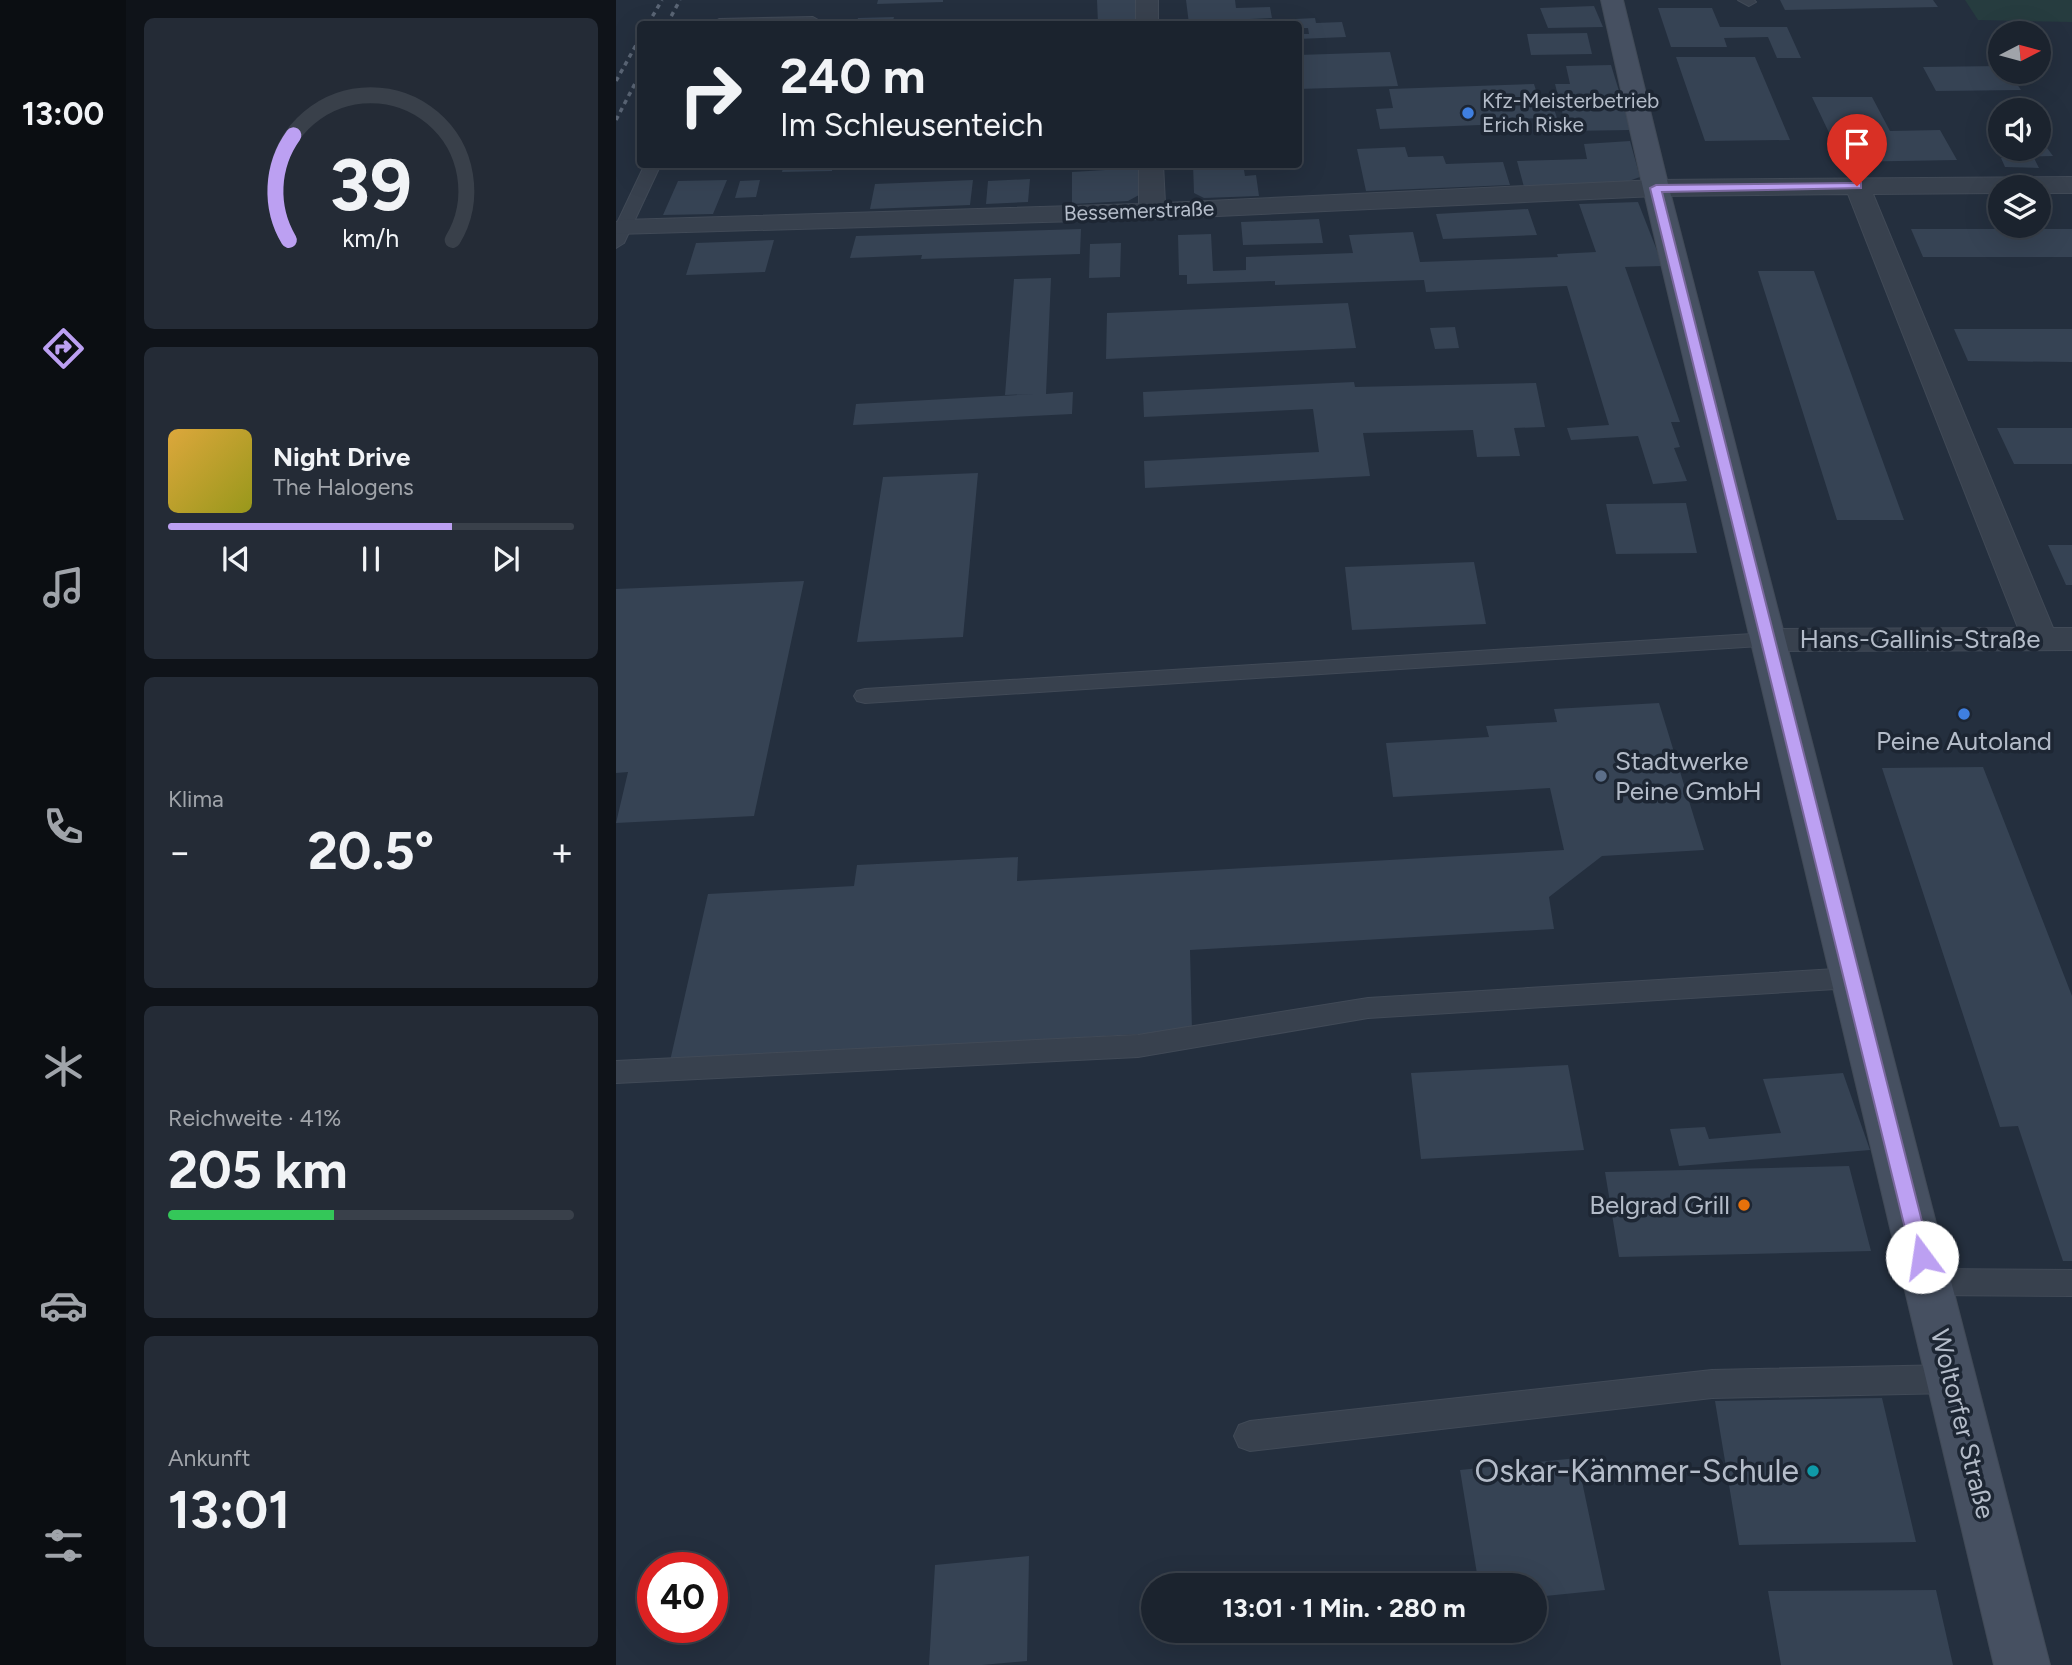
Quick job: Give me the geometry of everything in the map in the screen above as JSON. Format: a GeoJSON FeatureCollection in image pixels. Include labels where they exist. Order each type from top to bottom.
{"type":"FeatureCollection","features":[{"type":"Feature","properties":{"kind":"street"},"geometry":{"type":"LineString","coordinates":[[1147,0],[1147,21]]}},
{"type":"Feature","properties":{"kind":"street","name":"Woltorfer Straße"},"geometry":{"type":"LineString","coordinates":[[1612,0],[1656,188],[2022,1665]]}},
{"type":"Feature","properties":{"kind":"street"},"geometry":{"type":"LineString","coordinates":[[1151,168],[1152,211]]}},
{"type":"Feature","properties":{"kind":"street","name":"Bessemerstraße"},"geometry":{"type":"LineString","coordinates":[[620,236],[1656,188],[2072,185]]}},
{"type":"Feature","properties":{"kind":"street"},"geometry":{"type":"LineString","coordinates":[[1857,186],[2056,639]]}},
{"type":"Feature","properties":{"kind":"street","name":"Hans-Gallinis-Straße"},"geometry":{"type":"LineString","coordinates":[[1768,640],[2056,639]]}},
{"type":"Feature","properties":{"kind":"lane"},"geometry":{"type":"LineString","coordinates":[[721,19],[813,21]]}},
{"type":"Feature","properties":{"kind":"lane"},"geometry":{"type":"LineString","coordinates":[[620,236],[651,168]]}},
{"type":"Feature","properties":{"kind":"lane"},"geometry":{"type":"LineString","coordinates":[[865,696],[1768,640]]}},
{"type":"Feature","properties":{"kind":"lane"},"geometry":{"type":"LineString","coordinates":[[616,1072],[1138,1046],[1368,1008],[1852,978]]}},
{"type":"Feature","properties":{"kind":"lane"},"geometry":{"type":"LineString","coordinates":[[1928,1282],[2072,1283]]}},
{"type":"Feature","properties":{"kind":"lane"},"geometry":{"type":"LineString","coordinates":[[1250,1436],[1712,1384],[1952,1378]]}},
{"type":"Feature","properties":{"kind":"green space"},"geometry":{"type":"Polygon","coordinates":[[[1965,0],[2072,0],[2072,22],[1978,20],[1965,0]]]}},
{"type":"Feature","properties":{"kind":"building"},"geometry":{"type":"Polygon","coordinates":[[[878,0],[943,0],[943,2],[877,4],[878,0]]]}},
{"type":"Feature","properties":{"kind":"building"},"geometry":{"type":"Polygon","coordinates":[[[1097,0],[1136,0],[1138,21],[1098,21],[1097,0]]]}},
{"type":"Feature","properties":{"kind":"building"},"geometry":{"type":"Polygon","coordinates":[[[1186,0],[1235,0],[1236,8],[1270,7],[1272,18],[1229,21],[1189,21],[1186,0]]]}},
{"type":"Feature","properties":{"kind":"building"},"geometry":{"type":"Polygon","coordinates":[[[1780,0],[1933,0],[1938,7],[1785,10],[1780,0]]]}},
{"type":"Feature","properties":{"kind":"building"},"geometry":{"type":"Polygon","coordinates":[[[1594,6],[1603,27],[1548,28],[1540,8],[1594,6]]]}},
{"type":"Feature","properties":{"kind":"building"},"geometry":{"type":"Polygon","coordinates":[[[1658,8],[1712,8],[1720,27],[1787,27],[1801,58],[1777,58],[1768,37],[1724,38],[1727,47],[1671,47],[1658,8]]]}},
{"type":"Feature","properties":{"kind":"building"},"geometry":{"type":"Polygon","coordinates":[[[894,17],[893,21],[857,21],[858,18],[894,17]]]}},
{"type":"Feature","properties":{"kind":"building"},"geometry":{"type":"Polygon","coordinates":[[[1315,18],[1316,23],[1342,22],[1346,37],[1302,39],[1302,34],[1309,34],[1308,28],[1302,28],[1302,21],[1276,20],[1315,18]]]}},
{"type":"Feature","properties":{"kind":"building"},"geometry":{"type":"Polygon","coordinates":[[[1587,33],[1592,54],[1531,55],[1527,34],[1587,33]]]}},
{"type":"Feature","properties":{"kind":"building"},"geometry":{"type":"Polygon","coordinates":[[[1390,52],[1398,86],[1302,89],[1302,55],[1390,52]]]}},
{"type":"Feature","properties":{"kind":"building"},"geometry":{"type":"Polygon","coordinates":[[[1676,57],[1755,57],[1790,140],[1705,141],[1676,57]]]}},
{"type":"Feature","properties":{"kind":"building"},"geometry":{"type":"Polygon","coordinates":[[[1611,65],[1631,130],[1567,131],[1555,84],[1570,84],[1566,66],[1611,65]]]}},
{"type":"Feature","properties":{"kind":"building"},"geometry":{"type":"Polygon","coordinates":[[[1988,66],[1988,84],[2017,84],[2021,90],[1936,91],[1923,67],[1988,66]]]}},
{"type":"Feature","properties":{"kind":"building"},"geometry":{"type":"Polygon","coordinates":[[[1534,84],[1540,103],[1552,103],[1557,118],[1503,119],[1505,124],[1380,129],[1376,109],[1393,108],[1389,89],[1534,84]]]}},
{"type":"Feature","properties":{"kind":"building"},"geometry":{"type":"Polygon","coordinates":[[[1812,97],[1872,97],[1890,131],[1940,130],[1957,160],[1843,162],[1812,97]]]}},
{"type":"Feature","properties":{"kind":"building"},"geometry":{"type":"Polygon","coordinates":[[[1630,141],[1640,177],[1623,183],[1524,187],[1517,161],[1587,159],[1584,144],[1630,141]]]}},
{"type":"Feature","properties":{"kind":"building"},"geometry":{"type":"Polygon","coordinates":[[[1405,147],[1408,157],[1443,156],[1446,164],[1503,162],[1510,185],[1366,191],[1357,149],[1405,147]]]}},
{"type":"Feature","properties":{"kind":"building"},"geometry":{"type":"Polygon","coordinates":[[[2002,161],[2036,161],[2039,168],[2005,167],[2002,161]]]}},
{"type":"Feature","properties":{"kind":"building"},"geometry":{"type":"Polygon","coordinates":[[[783,168],[832,168],[832,171],[782,172],[783,168]]]}},
{"type":"Feature","properties":{"kind":"building"},"geometry":{"type":"Polygon","coordinates":[[[1138,168],[1139,195],[1128,201],[1072,204],[1072,172],[1138,168]]]}},
{"type":"Feature","properties":{"kind":"building"},"geometry":{"type":"Polygon","coordinates":[[[1193,168],[1244,168],[1245,176],[1256,175],[1259,196],[1204,198],[1194,193],[1193,168]]]}},
{"type":"Feature","properties":{"kind":"building"},"geometry":{"type":"Polygon","coordinates":[[[1030,179],[1028,202],[986,204],[988,181],[1030,179]]]}},
{"type":"Feature","properties":{"kind":"building"},"geometry":{"type":"Polygon","coordinates":[[[727,180],[713,214],[663,215],[678,181],[727,180]]]}},
{"type":"Feature","properties":{"kind":"building"},"geometry":{"type":"Polygon","coordinates":[[[760,180],[756,197],[735,198],[740,181],[760,180]]]}},
{"type":"Feature","properties":{"kind":"building"},"geometry":{"type":"Polygon","coordinates":[[[973,180],[970,205],[870,209],[875,184],[973,180]]]}},
{"type":"Feature","properties":{"kind":"building"},"geometry":{"type":"Polygon","coordinates":[[[1638,202],[1663,266],[1625,267],[1680,422],[1671,422],[1680,447],[1674,448],[1687,481],[1653,484],[1638,436],[1571,440],[1567,428],[1609,425],[1567,286],[1426,292],[1424,280],[1275,285],[1275,281],[1187,284],[1187,275],[1179,275],[1178,235],[1211,234],[1213,271],[1246,270],[1246,257],[1353,253],[1349,235],[1413,232],[1420,262],[1558,257],[1557,254],[1596,252],[1579,204],[1638,202]]]}},
{"type":"Feature","properties":{"kind":"building"},"geometry":{"type":"Polygon","coordinates":[[[1528,209],[1537,235],[1443,239],[1436,214],[1528,209]]]}},
{"type":"Feature","properties":{"kind":"building"},"geometry":{"type":"Polygon","coordinates":[[[1319,219],[1323,243],[1243,245],[1241,222],[1319,219]]]}},
{"type":"Feature","properties":{"kind":"building"},"geometry":{"type":"Polygon","coordinates":[[[1081,229],[1080,254],[921,259],[922,255],[850,258],[856,236],[1081,229]]]}},
{"type":"Feature","properties":{"kind":"building"},"geometry":{"type":"Polygon","coordinates":[[[1911,229],[1988,229],[1988,238],[2051,238],[2051,229],[2072,229],[2072,257],[1923,257],[1911,229]]]}},
{"type":"Feature","properties":{"kind":"building"},"geometry":{"type":"Polygon","coordinates":[[[774,240],[765,272],[686,275],[696,243],[774,240]]]}},
{"type":"Feature","properties":{"kind":"building"},"geometry":{"type":"Polygon","coordinates":[[[1121,243],[1120,277],[1089,278],[1090,244],[1121,243]]]}},
{"type":"Feature","properties":{"kind":"building"},"geometry":{"type":"Polygon","coordinates":[[[1758,271],[1814,271],[1904,520],[1837,520],[1758,271]]]}},
{"type":"Feature","properties":{"kind":"building"},"geometry":{"type":"Polygon","coordinates":[[[1051,278],[1046,394],[1073,392],[1072,414],[853,425],[856,404],[1036,394],[1005,395],[1014,279],[1051,278]]]}},
{"type":"Feature","properties":{"kind":"building"},"geometry":{"type":"Polygon","coordinates":[[[1348,303],[1356,348],[1106,359],[1107,313],[1348,303]]]}},
{"type":"Feature","properties":{"kind":"building"},"geometry":{"type":"Polygon","coordinates":[[[1455,327],[1459,348],[1435,349],[1430,328],[1455,327]]]}},
{"type":"Feature","properties":{"kind":"building"},"geometry":{"type":"Polygon","coordinates":[[[1954,329],[2072,329],[2072,362],[1968,361],[1954,329]]]}},
{"type":"Feature","properties":{"kind":"building"},"geometry":{"type":"Polygon","coordinates":[[[1354,382],[1355,387],[1536,383],[1545,427],[1514,428],[1520,456],[1477,457],[1473,430],[1363,433],[1370,476],[1145,488],[1144,461],[1319,452],[1313,409],[1144,417],[1143,392],[1354,382]]]}},
{"type":"Feature","properties":{"kind":"building"},"geometry":{"type":"Polygon","coordinates":[[[1997,428],[2072,428],[2072,464],[2014,464],[1997,428]]]}},
{"type":"Feature","properties":{"kind":"building"},"geometry":{"type":"Polygon","coordinates":[[[978,473],[963,637],[857,642],[883,477],[978,473]]]}},
{"type":"Feature","properties":{"kind":"building"},"geometry":{"type":"Polygon","coordinates":[[[1686,503],[1697,553],[1616,554],[1606,504],[1686,503]]]}},
{"type":"Feature","properties":{"kind":"building"},"geometry":{"type":"Polygon","coordinates":[[[2048,545],[2072,545],[2072,585],[2066,585],[2048,545]]]}},
{"type":"Feature","properties":{"kind":"building"},"geometry":{"type":"Polygon","coordinates":[[[1474,562],[1486,624],[1352,630],[1345,567],[1474,562]]]}},
{"type":"Feature","properties":{"kind":"building"},"geometry":{"type":"Polygon","coordinates":[[[804,581],[754,816],[616,823],[628,772],[616,773],[616,589],[804,581]]]}},
{"type":"Feature","properties":{"kind":"building"},"geometry":{"type":"Polygon","coordinates":[[[1659,703],[1704,850],[1602,856],[1549,897],[1554,929],[1190,950],[1192,1031],[670,1061],[708,894],[854,886],[857,865],[1018,857],[1017,881],[1564,850],[1550,788],[1393,797],[1386,743],[1489,737],[1486,726],[1557,722],[1554,709],[1659,703]]]}},
{"type":"Feature","properties":{"kind":"building"},"geometry":{"type":"Polygon","coordinates":[[[1983,767],[2072,996],[2072,1261],[2063,1261],[2018,1126],[2000,1127],[1882,768],[1983,767]]]}},
{"type":"Feature","properties":{"kind":"building"},"geometry":{"type":"Polygon","coordinates":[[[1568,1065],[1584,1150],[1421,1159],[1411,1073],[1568,1065]]]}},
{"type":"Feature","properties":{"kind":"building"},"geometry":{"type":"Polygon","coordinates":[[[1843,1073],[1870,1150],[1679,1166],[1670,1129],[1705,1127],[1709,1139],[1781,1133],[1763,1079],[1843,1073]]]}},
{"type":"Feature","properties":{"kind":"building"},"geometry":{"type":"Polygon","coordinates":[[[1849,1166],[1871,1251],[1619,1257],[1605,1172],[1849,1166]]]}},
{"type":"Feature","properties":{"kind":"building","name":"Oskar-Kämmer-Schule"},"geometry":{"type":"Polygon","coordinates":[[[1882,1398],[1916,1542],[1739,1545],[1715,1401],[1882,1398]]]}},
{"type":"Feature","properties":{"kind":"building"},"geometry":{"type":"Polygon","coordinates":[[[1577,1458],[1605,1590],[1547,1596],[1547,1573],[1477,1573],[1460,1470],[1577,1458]]]}},
{"type":"Feature","properties":{"kind":"building"},"geometry":{"type":"Polygon","coordinates":[[[1029,1556],[1027,1661],[982,1665],[929,1665],[935,1565],[1029,1556]]]}},
{"type":"Feature","properties":{"kind":"building"},"geometry":{"type":"Polygon","coordinates":[[[1936,1590],[1953,1665],[1781,1665],[1768,1591],[1936,1590]]]}},
{"type":"Feature","properties":{"kind":"railway"},"geometry":{"type":"LineString","coordinates":[[650,21],[662,0]]}},
{"type":"Feature","properties":{"kind":"railway"},"geometry":{"type":"LineString","coordinates":[[669,21],[680,0]]}},
{"type":"Feature","properties":{"kind":"railway"},"geometry":{"type":"LineString","coordinates":[[616,81],[637,43]]}},
{"type":"Feature","properties":{"kind":"railway"},"geometry":{"type":"LineString","coordinates":[[616,120],[637,80]]}},
{"type":"Feature","properties":{"kind":"place","name":"Kfz-Meisterbetrieb Erich Riske"},"geometry":{"type":"Point","coordinates":[1468,113]}},
{"type":"Feature","properties":{"kind":"place","name":"Peine Autoland"},"geometry":{"type":"Point","coordinates":[1964,714]}},
{"type":"Feature","properties":{"kind":"place","name":"Stadtwerke Peine GmbH"},"geometry":{"type":"Point","coordinates":[1601,776]}},
{"type":"Feature","properties":{"kind":"place","name":"Belgrad Grill"},"geometry":{"type":"Point","coordinates":[1744,1205]}},
{"type":"Feature","properties":{"kind":"place","name":"Oskar-Kämmer-Schule"},"geometry":{"type":"Point","coordinates":[1813,1471]}},
{"type":"Feature","properties":{"kind":"route"},"geometry":{"type":"LineString","coordinates":[[1857,186],[1656,188],[1922,1257]]}}]}
